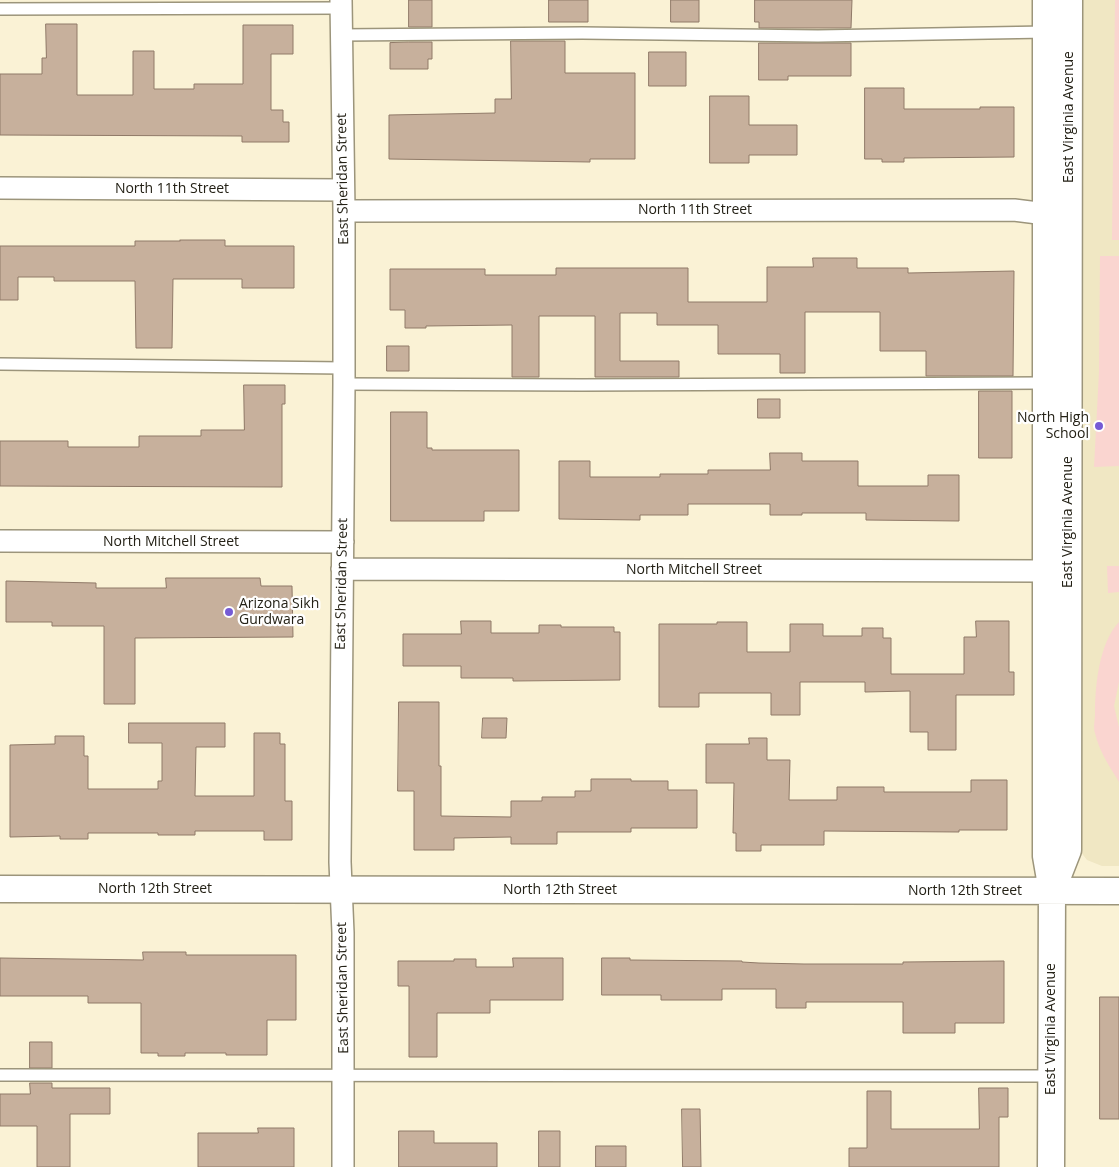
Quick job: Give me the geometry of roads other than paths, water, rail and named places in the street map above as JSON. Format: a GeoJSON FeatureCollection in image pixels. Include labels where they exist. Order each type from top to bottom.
{"type":"FeatureCollection","features":[{"type":"Feature","properties":{"kind":"street","name":"East Virginia Avenue"},"geometry":{"type":"LineString","coordinates":[[1046,0],[1046,856],[1052,891],[1051,1167]]}},
{"type":"Feature","properties":{"kind":"street","name":"East Virginia Avenue"},"geometry":{"type":"LineString","coordinates":[[1052,891],[1068,850],[1069,0]]}},
{"type":"Feature","properties":{"kind":"street","name":"East Sheridan Street"},"geometry":{"type":"LineString","coordinates":[[341,4],[344,211],[340,860],[344,1076],[343,1167]]}},
{"type":"Feature","properties":{"kind":"street","name":"North 11th Street"},"geometry":{"type":"LineString","coordinates":[[0,188],[343,190]]}},
{"type":"Feature","properties":{"kind":"street","name":"North 11th Street"},"geometry":{"type":"LineString","coordinates":[[344,211],[1014,210],[1046,214]]}},
{"type":"Feature","properties":{"kind":"street","name":"North Mitchell Street"},"geometry":{"type":"LineString","coordinates":[[0,541],[342,542]]}},
{"type":"Feature","properties":{"kind":"street","name":"North Mitchell Street"},"geometry":{"type":"LineString","coordinates":[[342,569],[1045,571]]}},
{"type":"Feature","properties":{"kind":"street","name":"North 12th Street"},"geometry":{"type":"LineString","coordinates":[[0,889],[1119,892]]}},
{"type":"Feature","properties":{"kind":"lane"},"geometry":{"type":"LineString","coordinates":[[0,9],[341,4]]}},
{"type":"Feature","properties":{"kind":"lane"},"geometry":{"type":"LineString","coordinates":[[341,35],[582,33],[827,36],[1046,32]]}},
{"type":"Feature","properties":{"kind":"lane"},"geometry":{"type":"LineString","coordinates":[[0,364],[592,385],[1045,383]]}},
{"type":"Feature","properties":{"kind":"lane"},"geometry":{"type":"LineString","coordinates":[[0,1075],[1051,1076]]}},
{"type":"Feature","properties":{"kind":"place","name":"North High School"},"geometry":{"type":"Point","coordinates":[1099,426]}},
{"type":"Feature","properties":{"kind":"place","name":"Arizona Sikh Gurdwara"},"geometry":{"type":"Point","coordinates":[229,612]}}]}
